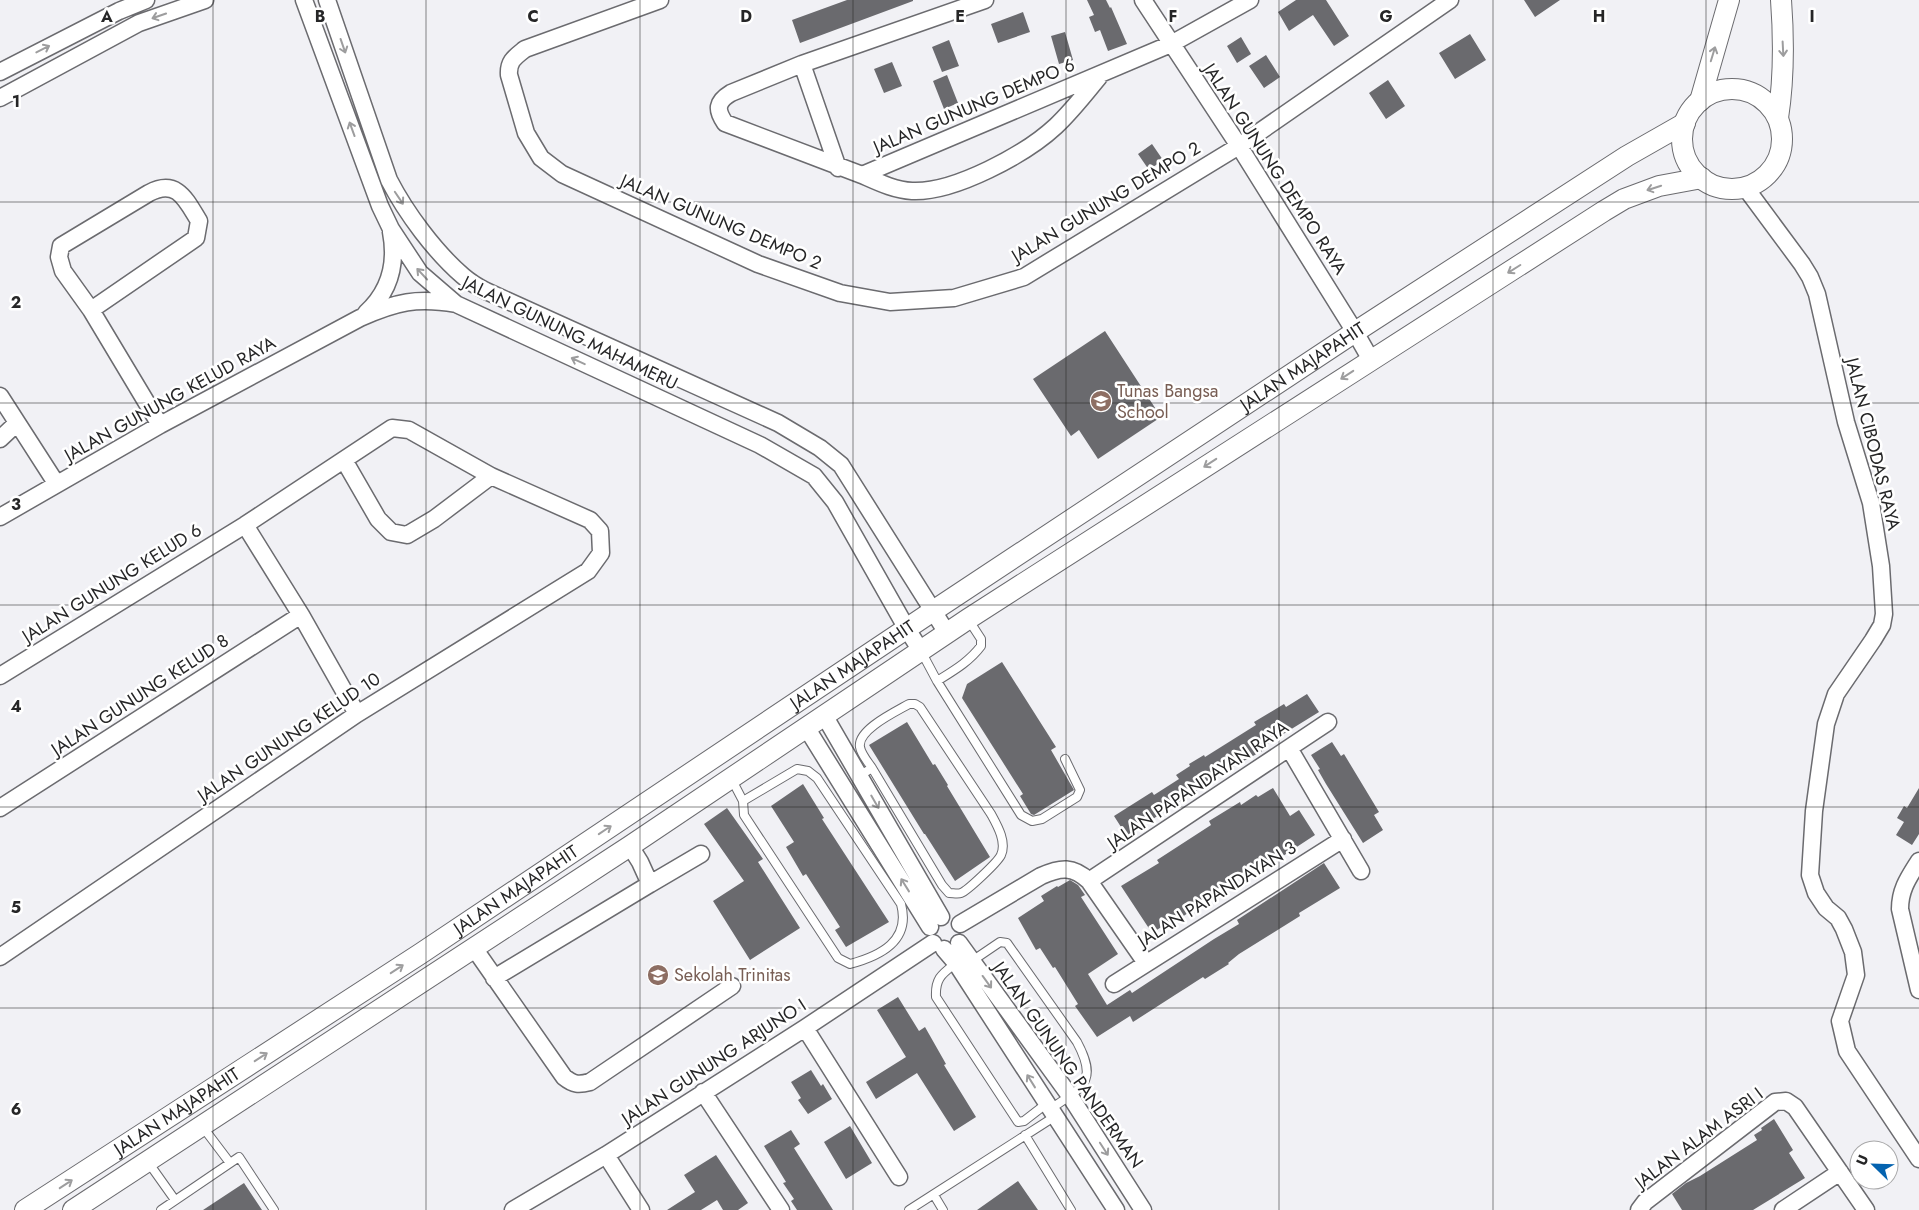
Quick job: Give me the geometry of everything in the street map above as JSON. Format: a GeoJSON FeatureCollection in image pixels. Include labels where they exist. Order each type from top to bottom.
{"type":"FeatureCollection","features":[{"type":"Feature","properties":{"kind":"street"},"geometry":{"type":"LineString","coordinates":[[0,72],[119,11],[146,0]]}},
{"type":"Feature","properties":{"kind":"street"},"geometry":{"type":"LineString","coordinates":[[0,98],[139,23],[205,0]]}},
{"type":"Feature","properties":{"kind":"street","name":"JALAN GUNUNG MAHAMERU"},"geometry":{"type":"LineString","coordinates":[[304,0],[380,206],[391,229],[420,273],[456,304],[760,445],[814,476],[835,502],[921,651]]}},
{"type":"Feature","properties":{"kind":"street","name":"JALAN GUNUNG MAHAMERU"},"geometry":{"type":"LineString","coordinates":[[327,0],[389,180],[397,196],[448,262],[464,278],[486,291],[778,422],[820,448],[842,465],[947,634]]}},
{"type":"Feature","properties":{"kind":"street","name":"JALAN GUNUNG DEMPO 2"},"geometry":{"type":"LineString","coordinates":[[660,0],[525,49],[511,59],[508,67],[509,75],[526,133],[541,158],[562,174],[758,264],[840,294],[890,302],[916,302],[954,298],[1024,277],[1239,146],[1450,0]]}},
{"type":"Feature","properties":{"kind":"street","name":"JALAN GUNUNG DEMPO 6"},"geometry":{"type":"LineString","coordinates":[[985,0],[802,64],[723,98],[719,105],[719,114],[725,123],[838,168],[862,175],[888,186],[912,191],[930,190],[960,183],[1018,154],[1055,127],[1102,74]]}},
{"type":"Feature","properties":{"kind":"street","name":"JALAN GUNUNG DEMPO RAYA"},"geometry":{"type":"LineString","coordinates":[[1142,0],[1239,146],[1371,360]]}},
{"type":"Feature","properties":{"kind":"street","name":"JALAN GUNUNG DEMPO 6"},"geometry":{"type":"LineString","coordinates":[[862,175],[1171,44],[1250,0]]}},
{"type":"Feature","properties":{"kind":"street"},"geometry":{"type":"LineString","coordinates":[[1700,101],[1729,0]]}},
{"type":"Feature","properties":{"kind":"street"},"geometry":{"type":"LineString","coordinates":[[1778,118],[1769,105],[1757,95],[1743,90],[1728,89],[1712,93],[1690,111],[1685,124],[1682,136],[1687,160],[1693,170],[1702,178],[1715,186],[1730,189],[1745,187],[1764,177],[1777,160],[1782,139],[1778,118],[1784,66],[1781,0]]}},
{"type":"Feature","properties":{"kind":"street"},"geometry":{"type":"LineString","coordinates":[[802,64],[838,168]]}},
{"type":"Feature","properties":{"kind":"street","name":"JALAN MAJAPAHIT"},"geometry":{"type":"LineString","coordinates":[[25,1210],[420,954],[1355,332],[1627,156],[1685,124]]}},
{"type":"Feature","properties":{"kind":"street","name":"JALAN MAJAPAHIT"},"geometry":{"type":"LineString","coordinates":[[73,1210],[630,846],[968,619],[1371,360],[1624,200],[1659,186],[1702,178]]}},
{"type":"Feature","properties":{"kind":"street","name":"JALAN CIBODAS RAYA"},"geometry":{"type":"LineString","coordinates":[[1745,187],[1810,277],[1817,294],[1846,422],[1871,503],[1882,573],[1884,614],[1882,625],[1836,694],[1826,724],[1814,810],[1810,875],[1816,893],[1826,908],[1838,918],[1853,952],[1856,975],[1840,1021],[1847,1051],[1919,1159]]}},
{"type":"Feature","properties":{"kind":"street"},"geometry":{"type":"LineString","coordinates":[[91,310],[196,238],[199,221],[184,196],[176,190],[158,188],[61,246],[59,257],[63,271],[91,310],[160,425]]}},
{"type":"Feature","properties":{"kind":"street","name":"JALAN GUNUNG KELUD RAYA"},"geometry":{"type":"LineString","coordinates":[[360,318],[379,299],[386,288],[393,269],[394,249],[391,229]]}},
{"type":"Feature","properties":{"kind":"street","name":"JALAN GUNUNG KELUD RAYA"},"geometry":{"type":"LineString","coordinates":[[0,517],[56,483],[160,425],[360,318],[383,308],[407,301],[431,300],[456,304]]}},
{"type":"Feature","properties":{"kind":"street"},"geometry":{"type":"LineString","coordinates":[[622,382],[633,358]]}},
{"type":"Feature","properties":{"kind":"street"},"geometry":{"type":"LineString","coordinates":[[0,396],[56,483]]}},
{"type":"Feature","properties":{"kind":"street"},"geometry":{"type":"LineString","coordinates":[[0,439],[17,423]]}},
{"type":"Feature","properties":{"kind":"street","name":"JALAN GUNUNG KELUD 6"},"geometry":{"type":"LineString","coordinates":[[0,676],[245,525],[392,428],[409,430],[490,476],[590,520],[600,531],[601,553]]}},
{"type":"Feature","properties":{"kind":"street"},"geometry":{"type":"LineString","coordinates":[[344,460],[378,519],[391,532],[407,535],[434,520],[490,476]]}},
{"type":"Feature","properties":{"kind":"street"},"geometry":{"type":"LineString","coordinates":[[245,525],[301,615],[357,714]]}},
{"type":"Feature","properties":{"kind":"street","name":"JALAN GUNUNG KELUD 10"},"geometry":{"type":"LineString","coordinates":[[0,957],[357,714],[588,571],[601,553]]}},
{"type":"Feature","properties":{"kind":"street","name":"JALAN GUNUNG KELUD 8"},"geometry":{"type":"LineString","coordinates":[[0,808],[301,615]]}},
{"type":"Feature","properties":{"kind":"street","name":"JALAN GUNUNG PANDERMAN"},"geometry":{"type":"LineString","coordinates":[[824,715],[865,772],[941,935]]}},
{"type":"Feature","properties":{"kind":"street","name":"JALAN PAPANDAYAN RAYA"},"geometry":{"type":"LineString","coordinates":[[1089,881],[1328,722]]}},
{"type":"Feature","properties":{"kind":"street","name":"JALAN GUNUNG PANDERMAN"},"geometry":{"type":"LineString","coordinates":[[806,727],[941,935],[1070,1096],[1143,1210]]}},
{"type":"Feature","properties":{"kind":"street"},"geometry":{"type":"LineString","coordinates":[[1289,748],[1361,871]]}},
{"type":"Feature","properties":{"kind":"street","name":"JALAN PAPANDAYAN 3"},"geometry":{"type":"LineString","coordinates":[[1114,984],[1342,839]]}},
{"type":"Feature","properties":{"kind":"street"},"geometry":{"type":"LineString","coordinates":[[630,846],[650,884]]}},
{"type":"Feature","properties":{"kind":"street"},"geometry":{"type":"LineString","coordinates":[[494,978],[701,854]]}},
{"type":"Feature","properties":{"kind":"street"},"geometry":{"type":"LineString","coordinates":[[1919,861],[1906,880],[1900,896],[1900,909],[1919,990]]}},
{"type":"Feature","properties":{"kind":"street"},"geometry":{"type":"LineString","coordinates":[[941,935],[962,937],[960,924],[1055,870],[1079,872],[1089,881],[1146,963]]}},
{"type":"Feature","properties":{"kind":"street","name":"JALAN GUNUNG ARJUNO I"},"geometry":{"type":"LineString","coordinates":[[513,1210],[606,1155],[805,1028],[941,935]]}},
{"type":"Feature","properties":{"kind":"street"},"geometry":{"type":"LineString","coordinates":[[474,948],[564,1077],[572,1083],[579,1085],[590,1082],[732,986]]}},
{"type":"Feature","properties":{"kind":"street"},"geometry":{"type":"LineString","coordinates":[[420,954],[433,974]]}},
{"type":"Feature","properties":{"kind":"street","name":"JALAN GUNUNG PANDERMAN"},"geometry":{"type":"LineString","coordinates":[[964,962],[1050,1110],[1116,1210]]}},
{"type":"Feature","properties":{"kind":"street"},"geometry":{"type":"LineString","coordinates":[[805,1028],[899,1177]]}},
{"type":"Feature","properties":{"kind":"street"},"geometry":{"type":"LineString","coordinates":[[703,1092],[780,1210]]}},
{"type":"Feature","properties":{"kind":"street","name":"JALAN ALAM ASRI I"},"geometry":{"type":"LineString","coordinates":[[1639,1210],[1646,1202],[1775,1102],[1786,1101],[1795,1107],[1840,1172]]}},
{"type":"Feature","properties":{"kind":"street"},"geometry":{"type":"LineString","coordinates":[[606,1155],[641,1210]]}},
{"type":"Feature","properties":{"kind":"street"},"geometry":{"type":"LineString","coordinates":[[1783,1210],[1840,1172],[1866,1210]]}},
{"type":"Feature","properties":{"kind":"lane"},"geometry":{"type":"LineString","coordinates":[[937,681],[974,656],[982,646],[981,639],[968,619]]}},
{"type":"Feature","properties":{"kind":"lane"},"geometry":{"type":"LineString","coordinates":[[921,651],[937,681],[1021,815],[1032,821],[1042,819],[1078,797],[1080,790],[1065,759]]}},
{"type":"Feature","properties":{"kind":"lane"},"geometry":{"type":"LineString","coordinates":[[908,704],[915,704],[920,707],[991,814],[1000,832],[1001,856],[975,884],[962,893],[949,893],[865,772],[860,739],[866,731],[908,704]]}},
{"type":"Feature","properties":{"kind":"lane"},"geometry":{"type":"LineString","coordinates":[[730,778],[743,801],[744,815],[838,958],[850,964],[883,952],[902,930],[904,916],[901,904],[817,778],[808,771],[797,769],[743,801]]}},
{"type":"Feature","properties":{"kind":"lane"},"geometry":{"type":"LineString","coordinates":[[909,1210],[1025,1135],[1050,1110],[1084,1084],[1088,1072],[1086,1058],[1077,1042],[1007,943],[1000,942],[940,977],[935,986],[936,997],[1018,1122],[1050,1110]]}},
{"type":"Feature","properties":{"kind":"lane"},"geometry":{"type":"LineString","coordinates":[[202,1126],[230,1163]]}},
{"type":"Feature","properties":{"kind":"lane"},"geometry":{"type":"LineString","coordinates":[[1025,1135],[1071,1210]]}},
{"type":"Feature","properties":{"kind":"lane"},"geometry":{"type":"LineString","coordinates":[[161,1210],[239,1157],[274,1210]]}},
{"type":"Feature","properties":{"kind":"lane"},"geometry":{"type":"LineString","coordinates":[[148,1162],[175,1200]]}},
{"type":"Feature","properties":{"kind":"lane"},"geometry":{"type":"LineString","coordinates":[[934,1195],[943,1210]]}},
{"type":"Feature","properties":{"kind":"building"},"geometry":{"type":"Polygon","coordinates":[[[847,0],[913,1],[800,43],[792,20],[847,0]]]}},
{"type":"Feature","properties":{"kind":"building"},"geometry":{"type":"Polygon","coordinates":[[[1087,0],[1106,0],[1127,44],[1108,51],[1100,30],[1095,32],[1089,17],[1094,15],[1087,0]]]}},
{"type":"Feature","properties":{"kind":"building"},"geometry":{"type":"Polygon","coordinates":[[[1296,0],[1326,0],[1349,36],[1334,46],[1313,15],[1289,31],[1278,12],[1296,0]]]}},
{"type":"Feature","properties":{"kind":"building"},"geometry":{"type":"Polygon","coordinates":[[[1524,0],[1560,0],[1535,17],[1524,0]]]}},
{"type":"Feature","properties":{"kind":"building"},"geometry":{"type":"Polygon","coordinates":[[[1023,12],[1030,32],[998,43],[991,24],[1023,12]]]}},
{"type":"Feature","properties":{"kind":"building"},"geometry":{"type":"Polygon","coordinates":[[[1065,32],[1073,60],[1059,64],[1051,36],[1065,32]]]}},
{"type":"Feature","properties":{"kind":"building"},"geometry":{"type":"Polygon","coordinates":[[[1470,34],[1486,60],[1455,79],[1439,53],[1470,34]]]}},
{"type":"Feature","properties":{"kind":"building"},"geometry":{"type":"Polygon","coordinates":[[[1241,37],[1251,54],[1237,63],[1227,46],[1241,37]]]}},
{"type":"Feature","properties":{"kind":"building"},"geometry":{"type":"Polygon","coordinates":[[[949,40],[959,66],[942,72],[932,47],[949,40]]]}},
{"type":"Feature","properties":{"kind":"building"},"geometry":{"type":"Polygon","coordinates":[[[1266,55],[1280,77],[1264,88],[1249,66],[1266,55]]]}},
{"type":"Feature","properties":{"kind":"building"},"geometry":{"type":"Polygon","coordinates":[[[892,62],[902,86],[884,93],[874,69],[892,62]]]}},
{"type":"Feature","properties":{"kind":"building"},"geometry":{"type":"Polygon","coordinates":[[[947,75],[958,103],[944,109],[933,81],[947,75]]]}},
{"type":"Feature","properties":{"kind":"building"},"geometry":{"type":"Polygon","coordinates":[[[1388,80],[1405,106],[1386,119],[1369,93],[1388,80]]]}},
{"type":"Feature","properties":{"kind":"building"},"geometry":{"type":"Polygon","coordinates":[[[1152,144],[1163,160],[1149,170],[1138,154],[1152,144]]]}},
{"type":"Feature","properties":{"kind":"building","name":"Tunas Bangsa School"},"geometry":{"type":"Polygon","coordinates":[[[1105,331],[1161,417],[1098,459],[1079,430],[1071,436],[1033,379],[1105,331]]]}},
{"type":"Feature","properties":{"kind":"building"},"geometry":{"type":"Polygon","coordinates":[[[1002,662],[1056,747],[1051,750],[1074,790],[1034,815],[1031,814],[1020,796],[1023,794],[962,698],[967,684],[1002,662]]]}},
{"type":"Feature","properties":{"kind":"building"},"geometry":{"type":"Polygon","coordinates":[[[1307,694],[1319,712],[1264,746],[1266,749],[1236,765],[1139,828],[1128,838],[1114,816],[1152,792],[1154,795],[1179,779],[1176,775],[1190,766],[1189,764],[1204,755],[1205,757],[1256,725],[1254,722],[1284,704],[1286,707],[1307,694]]]}},
{"type":"Feature","properties":{"kind":"building"},"geometry":{"type":"Polygon","coordinates":[[[907,722],[933,765],[935,764],[948,785],[990,857],[955,881],[869,745],[907,722]]]}},
{"type":"Feature","properties":{"kind":"building"},"geometry":{"type":"Polygon","coordinates":[[[1332,742],[1341,756],[1344,754],[1379,812],[1374,815],[1383,830],[1363,843],[1326,784],[1318,770],[1320,769],[1311,755],[1332,742]]]}},
{"type":"Feature","properties":{"kind":"building"},"geometry":{"type":"Polygon","coordinates":[[[803,784],[824,818],[822,819],[889,922],[846,947],[835,930],[840,927],[806,874],[803,876],[786,847],[794,842],[771,806],[803,784]]]}},
{"type":"Feature","properties":{"kind":"building"},"geometry":{"type":"Polygon","coordinates":[[[1273,788],[1290,816],[1299,810],[1315,835],[1266,867],[1262,861],[1240,874],[1189,908],[1191,911],[1152,933],[1121,886],[1159,863],[1157,860],[1211,825],[1209,821],[1240,802],[1241,805],[1256,795],[1258,797],[1273,788]]]}},
{"type":"Feature","properties":{"kind":"building"},"geometry":{"type":"Polygon","coordinates":[[[1919,788],[1919,834],[1912,845],[1896,835],[1904,822],[1897,818],[1904,806],[1907,808],[1919,788]]]}},
{"type":"Feature","properties":{"kind":"building"},"geometry":{"type":"Polygon","coordinates":[[[727,808],[763,859],[758,862],[800,928],[750,960],[713,901],[744,881],[704,824],[727,808]]]}},
{"type":"Feature","properties":{"kind":"building"},"geometry":{"type":"Polygon","coordinates":[[[1324,863],[1340,888],[1299,913],[1300,916],[1239,954],[1229,964],[1205,979],[1203,977],[1133,1022],[1130,1016],[1097,1037],[1075,1006],[1078,1004],[1055,967],[1053,968],[1040,948],[1036,950],[1018,918],[1044,901],[1041,896],[1057,886],[1070,880],[1078,885],[1085,895],[1081,897],[1118,954],[1088,974],[1107,1005],[1130,990],[1132,993],[1239,924],[1237,920],[1324,863]]]}},
{"type":"Feature","properties":{"kind":"building"},"geometry":{"type":"Polygon","coordinates":[[[898,997],[919,1031],[925,1027],[946,1064],[944,1065],[976,1117],[954,1131],[917,1073],[876,1099],[866,1082],[906,1057],[877,1010],[898,997]]]}},
{"type":"Feature","properties":{"kind":"building"},"geometry":{"type":"Polygon","coordinates":[[[811,1070],[821,1086],[823,1084],[832,1099],[808,1114],[798,1100],[801,1098],[791,1082],[811,1070]]]}},
{"type":"Feature","properties":{"kind":"building"},"geometry":{"type":"Polygon","coordinates":[[[1774,1119],[1793,1150],[1789,1153],[1805,1178],[1753,1210],[1682,1210],[1672,1194],[1686,1183],[1757,1140],[1754,1135],[1774,1119]]]}},
{"type":"Feature","properties":{"kind":"building"},"geometry":{"type":"Polygon","coordinates":[[[850,1126],[872,1163],[846,1179],[824,1142],[850,1126]]]}},
{"type":"Feature","properties":{"kind":"building"},"geometry":{"type":"Polygon","coordinates":[[[791,1130],[800,1144],[794,1148],[833,1210],[797,1210],[791,1201],[794,1199],[783,1183],[786,1182],[764,1146],[791,1130]]]}},
{"type":"Feature","properties":{"kind":"building"},"geometry":{"type":"Polygon","coordinates":[[[716,1155],[748,1203],[738,1210],[723,1210],[717,1200],[701,1210],[667,1210],[695,1192],[684,1175],[716,1155]]]}},
{"type":"Feature","properties":{"kind":"building"},"geometry":{"type":"Polygon","coordinates":[[[1018,1181],[1038,1210],[977,1210],[1018,1181]]]}},
{"type":"Feature","properties":{"kind":"building"},"geometry":{"type":"Polygon","coordinates":[[[244,1183],[262,1210],[203,1210],[244,1183]]]}},
{"type":"Feature","properties":{"kind":"place","name":"Tunas Bangsa School"},"geometry":{"type":"Point","coordinates":[1101,401]}},
{"type":"Feature","properties":{"kind":"place","name":"Sekolah Trinitas"},"geometry":{"type":"Point","coordinates":[658,975]}}]}
